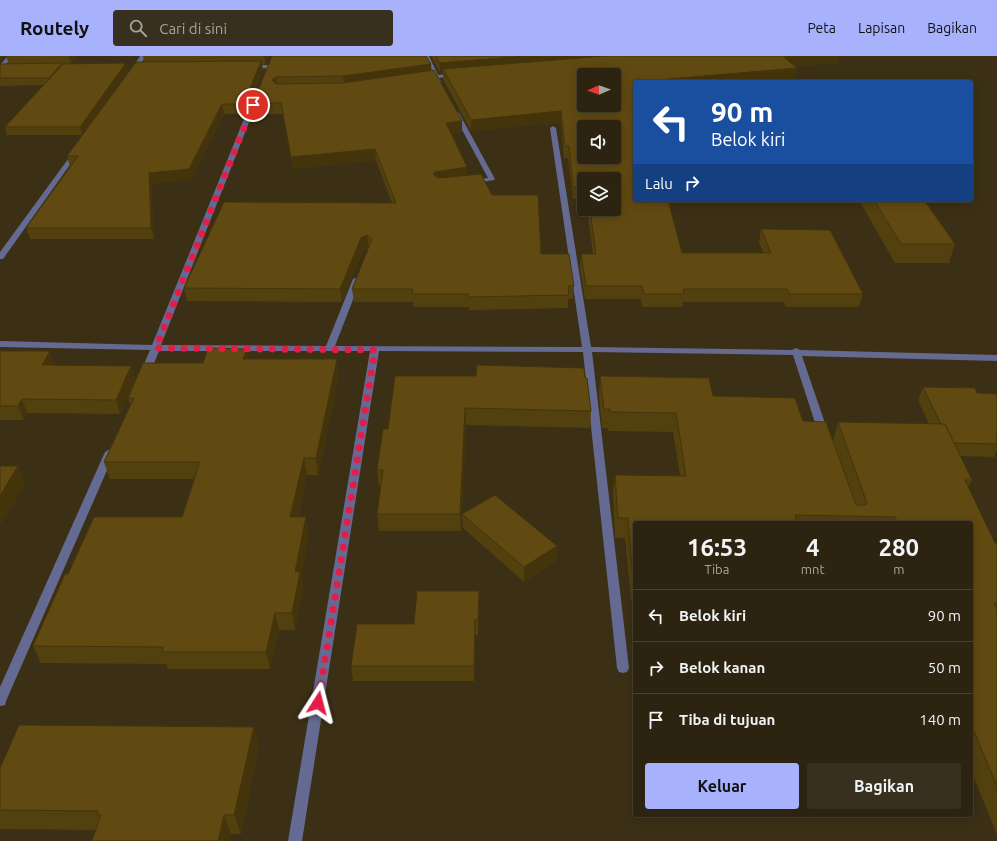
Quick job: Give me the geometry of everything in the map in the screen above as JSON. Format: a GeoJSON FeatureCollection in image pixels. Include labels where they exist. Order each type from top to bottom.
{"type":"FeatureCollection","features":[{"type":"Feature","properties":{"kind":"street"},"geometry":{"type":"LineString","coordinates":[[0,67],[11,56]]}},
{"type":"Feature","properties":{"kind":"street"},"geometry":{"type":"LineString","coordinates":[[127,80],[143,56]]}},
{"type":"Feature","properties":{"kind":"street"},"geometry":{"type":"LineString","coordinates":[[140,384],[156,348],[273,56]]}},
{"type":"Feature","properties":{"kind":"street"},"geometry":{"type":"LineString","coordinates":[[426,56],[444,90]]}},
{"type":"Feature","properties":{"kind":"street"},"geometry":{"type":"LineString","coordinates":[[0,67],[9,67]]}},
{"type":"Feature","properties":{"kind":"street"},"geometry":{"type":"LineString","coordinates":[[128,67],[144,67]]}},
{"type":"Feature","properties":{"kind":"street"},"geometry":{"type":"LineString","coordinates":[[245,67],[269,67]]}},
{"type":"Feature","properties":{"kind":"street"},"geometry":{"type":"LineString","coordinates":[[415,80],[459,75]]}},
{"type":"Feature","properties":{"kind":"street"},"geometry":{"type":"LineString","coordinates":[[451,104],[492,179],[461,183]]}},
{"type":"Feature","properties":{"kind":"street"},"geometry":{"type":"LineString","coordinates":[[553,128],[587,349],[623,668]]}},
{"type":"Feature","properties":{"kind":"street"},"geometry":{"type":"LineString","coordinates":[[0,257],[82,143]]}},
{"type":"Feature","properties":{"kind":"street"},"geometry":{"type":"LineString","coordinates":[[329,349],[360,272]]}},
{"type":"Feature","properties":{"kind":"street"},"geometry":{"type":"LineString","coordinates":[[0,344],[156,348],[375,350],[587,349],[796,352],[997,358]]}},
{"type":"Feature","properties":{"kind":"street"},"geometry":{"type":"LineString","coordinates":[[295,841],[375,350]]}},
{"type":"Feature","properties":{"kind":"street"},"geometry":{"type":"LineString","coordinates":[[796,352],[826,441]]}},
{"type":"Feature","properties":{"kind":"street"},"geometry":{"type":"LineString","coordinates":[[0,701],[115,442]]}},
{"type":"Feature","properties":{"kind":"building"},"geometry":{"type":"Polygon","coordinates":[[[272,56],[426,56],[431,64],[343,76],[276,77],[272,80],[276,84],[343,83],[434,70],[462,121],[446,123],[467,167],[435,172],[433,174],[438,178],[481,174],[492,195],[538,195],[541,254],[569,254],[574,286],[568,286],[569,295],[468,297],[468,294],[412,294],[413,289],[352,289],[372,239],[367,235],[361,238],[340,289],[184,288],[224,202],[396,203],[375,149],[291,157],[281,103],[253,103],[272,56]]]}},
{"type":"Feature","properties":{"kind":"building"},"geometry":{"type":"Polygon","coordinates":[[[436,56],[525,56],[439,63],[436,56]]]}},
{"type":"Feature","properties":{"kind":"building"},"geometry":{"type":"Polygon","coordinates":[[[604,56],[796,56],[784,57],[797,68],[658,80],[633,80],[633,202],[669,202],[682,253],[771,253],[761,229],[830,230],[863,294],[789,294],[787,289],[683,289],[684,294],[644,294],[642,286],[586,286],[581,254],[596,254],[591,216],[621,216],[621,172],[577,172],[577,187],[573,187],[569,146],[565,146],[561,111],[471,120],[443,69],[604,56]]]}},
{"type":"Feature","properties":{"kind":"building"},"geometry":{"type":"Polygon","coordinates":[[[261,61],[244,104],[222,104],[189,169],[149,173],[151,228],[26,228],[78,156],[67,156],[136,62],[261,61]]]}},
{"type":"Feature","properties":{"kind":"building"},"geometry":{"type":"Polygon","coordinates":[[[62,63],[49,78],[0,78],[0,64],[62,63]]]}},
{"type":"Feature","properties":{"kind":"building"},"geometry":{"type":"Polygon","coordinates":[[[126,63],[80,127],[5,127],[63,64],[126,63]]]}},
{"type":"Feature","properties":{"kind":"building"},"geometry":{"type":"Polygon","coordinates":[[[875,202],[925,202],[955,244],[901,244],[875,202]]]}},
{"type":"Feature","properties":{"kind":"building"},"geometry":{"type":"Polygon","coordinates":[[[208,348],[247,349],[243,359],[337,359],[316,458],[304,458],[290,517],[306,517],[295,572],[300,572],[292,613],[275,613],[266,652],[162,652],[163,647],[33,646],[65,574],[68,574],[94,517],[182,517],[200,462],[104,462],[134,398],[128,398],[143,363],[203,363],[208,348]]]}},
{"type":"Feature","properties":{"kind":"building"},"geometry":{"type":"Polygon","coordinates":[[[0,351],[50,351],[42,365],[131,366],[116,400],[22,399],[18,406],[0,406],[0,351]]]}},
{"type":"Feature","properties":{"kind":"building"},"geometry":{"type":"Polygon","coordinates":[[[477,365],[584,368],[585,378],[587,378],[591,411],[465,408],[460,514],[377,514],[383,470],[377,470],[383,429],[388,429],[395,376],[476,376],[477,365]]]}},
{"type":"Feature","properties":{"kind":"building"},"geometry":{"type":"Polygon","coordinates":[[[600,376],[709,378],[713,396],[795,398],[803,421],[826,422],[856,505],[866,505],[867,503],[838,422],[945,424],[972,480],[965,480],[995,543],[997,543],[997,604],[994,604],[997,609],[997,786],[973,729],[973,521],[897,521],[895,517],[795,515],[796,521],[633,521],[633,580],[628,518],[618,518],[615,475],[686,476],[676,413],[610,412],[610,409],[604,409],[600,376]]]}},
{"type":"Feature","properties":{"kind":"building"},"geometry":{"type":"Polygon","coordinates":[[[923,387],[975,388],[977,393],[997,394],[997,444],[954,443],[945,424],[941,424],[923,387]]]}},
{"type":"Feature","properties":{"kind":"building"},"geometry":{"type":"Polygon","coordinates":[[[0,466],[18,466],[0,496],[0,466]]]}},
{"type":"Feature","properties":{"kind":"building"},"geometry":{"type":"Polygon","coordinates":[[[495,495],[557,546],[524,567],[462,514],[495,495]]]}},
{"type":"Feature","properties":{"kind":"building"},"geometry":{"type":"Polygon","coordinates":[[[417,591],[479,591],[478,620],[475,620],[474,666],[351,666],[357,624],[414,624],[417,591]]]}},
{"type":"Feature","properties":{"kind":"building"},"geometry":{"type":"Polygon","coordinates":[[[19,725],[254,727],[234,815],[224,815],[218,841],[92,841],[101,815],[97,815],[98,811],[0,810],[0,768],[19,725]]]}},
{"type":"Feature","properties":{"kind":"route"},"geometry":{"type":"LineString","coordinates":[[253,105],[156,348],[375,350],[318,703]]}}]}
